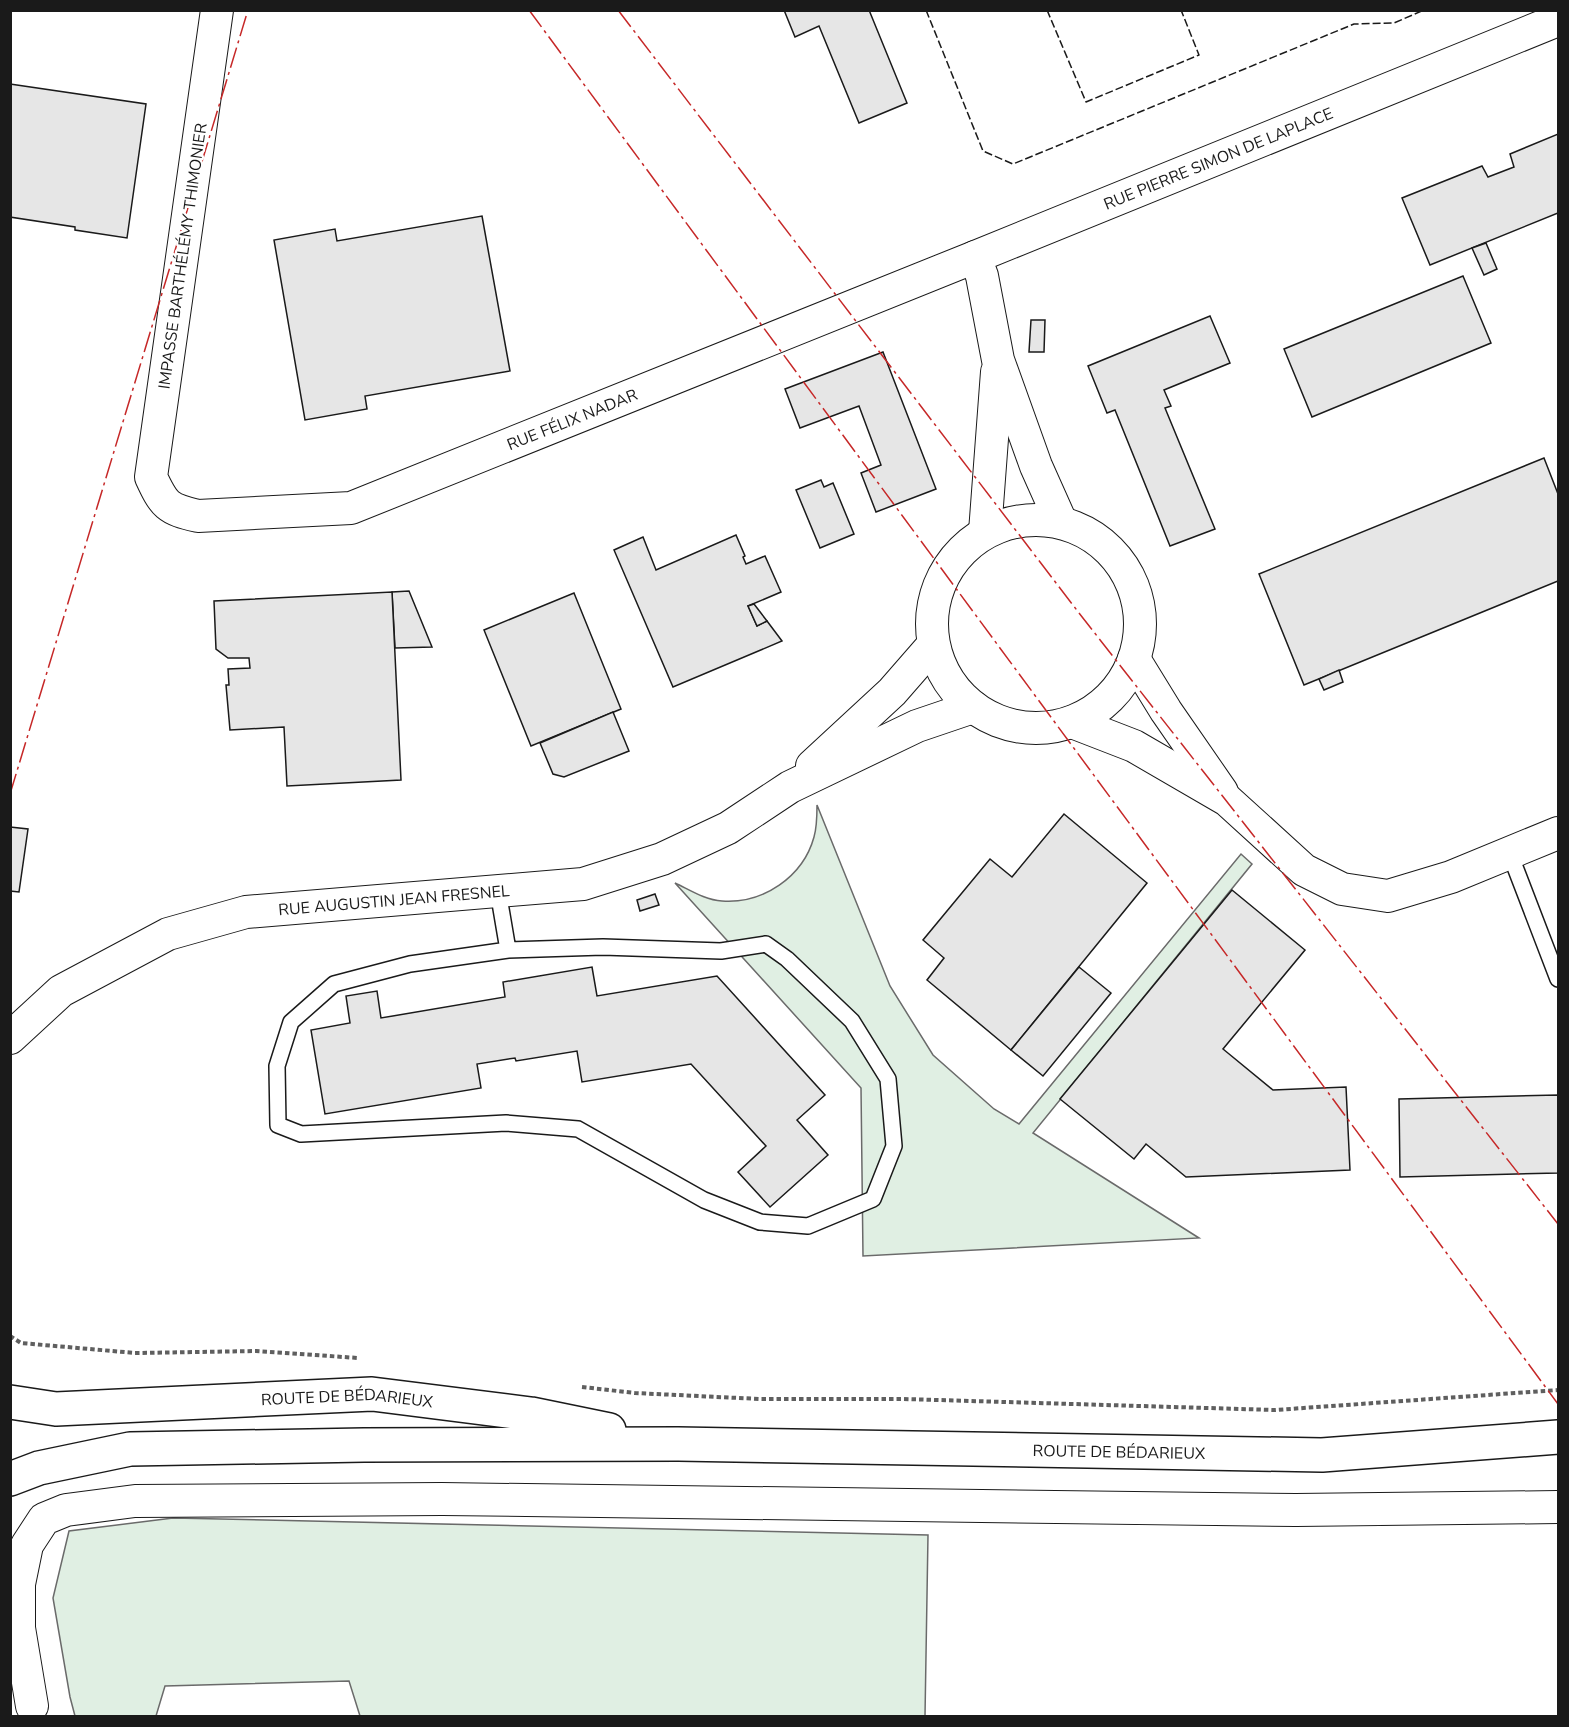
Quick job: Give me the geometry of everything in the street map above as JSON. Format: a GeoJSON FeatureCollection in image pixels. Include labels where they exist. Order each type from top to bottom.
{"type":"FeatureCollection","features":[{"type":"Feature","properties":{"kind":"main road","name":"ROUTE DE BÉDARIEUX"},"geometry":{"type":"LineString","coordinates":[[10,1402],[56,1409],[372,1394],[531,1414],[678,1444]]}},
{"type":"Feature","properties":{"kind":"main road","name":"ROUTE DE BÉDARIEUX"},"geometry":{"type":"LineString","coordinates":[[10,1479],[39,1468],[130,1449],[364,1445],[678,1444],[1322,1455],[1558,1437]]}},
{"type":"Feature","properties":{"kind":"street","name":"IMPASSE BARTHÉLÉMY THIMONIER"},"geometry":{"type":"LineString","coordinates":[[161,499],[151,477],[217,10]]}},
{"type":"Feature","properties":{"kind":"street","name":"RUE PIERRE SIMON DE LAPLACE"},"geometry":{"type":"LineString","coordinates":[[975,257],[1558,20]]}},
{"type":"Feature","properties":{"kind":"street","name":"RUE FÉLIX NADAR"},"geometry":{"type":"LineString","coordinates":[[161,499],[174,511],[198,516],[351,508],[975,257]]}},
{"type":"Feature","properties":{"kind":"street"},"geometry":{"type":"LineString","coordinates":[[975,257],[982,276],[998,360],[1036,466],[1060,522]]}},
{"type":"Feature","properties":{"kind":"street"},"geometry":{"type":"LineString","coordinates":[[985,532],[998,360]]}},
{"type":"Feature","properties":{"kind":"street"},"geometry":{"type":"LineString","coordinates":[[1035,519],[1060,522],[1093,536],[1118,560],[1134,590],[1140,625],[1134,659],[1120,686],[1098,708],[1072,722],[1047,728],[1020,728],[995,721],[973,708],[955,690],[942,669],[933,645],[932,612],[941,580],[959,553],[985,532],[1009,523],[1035,519]]}},
{"type":"Feature","properties":{"kind":"street","name":"RUE AUGUSTIN JEAN FRESNEL"},"geometry":{"type":"LineString","coordinates":[[10,1038],[61,991],[168,934],[246,912],[583,884],[662,859],[728,828],[790,786],[892,692],[933,645]]}},
{"type":"Feature","properties":{"kind":"street"},"geometry":{"type":"LineString","coordinates":[[1134,659],[1166,711],[1227,800]]}},
{"type":"Feature","properties":{"kind":"street","name":"RUE AUGUSTIN JEAN FRESNEL"},"geometry":{"type":"LineString","coordinates":[[790,786],[917,726],[973,708]]}},
{"type":"Feature","properties":{"kind":"street"},"geometry":{"type":"LineString","coordinates":[[1072,722],[1134,746],[1227,800],[1304,870],[1342,889],[1388,896],[1451,877],[1558,833]]}},
{"type":"Feature","properties":{"kind":"street"},"geometry":{"type":"LineString","coordinates":[[26,1710],[19,1584],[27,1545],[44,1519],[66,1510],[135,1501],[442,1499],[1296,1510],[1558,1507]]}},
{"type":"Feature","properties":{"kind":"lane"},"geometry":{"type":"LineString","coordinates":[[1510,854],[1558,979]]}},
{"type":"Feature","properties":{"kind":"lane"},"geometry":{"type":"LineString","coordinates":[[498,891],[508,950]]}},
{"type":"Feature","properties":{"kind":"lane"},"geometry":{"type":"LineString","coordinates":[[766,944],[787,959],[852,1021],[888,1079],[894,1146],[873,1199],[808,1226],[760,1222],[704,1200],[578,1129],[506,1123],[301,1134],[278,1125],[277,1066],[291,1022],[334,984],[410,964],[508,950],[603,947],[721,951],[766,944]]}},
{"type":"Feature","properties":{"kind":"path"},"geometry":{"type":"LineString","coordinates":[[10,1336],[21,1343],[135,1353],[256,1351],[359,1358]]}},
{"type":"Feature","properties":{"kind":"path"},"geometry":{"type":"LineString","coordinates":[[577,1386],[635,1393],[760,1399],[904,1399],[1275,1410],[1558,1390]]}},
{"type":"Feature","properties":{"kind":"green space"},"geometry":{"type":"Polygon","coordinates":[[[817,805],[890,986],[933,1055],[994,1109],[1019,1124],[1241,854],[1252,864],[1033,1133],[1199,1238],[863,1256],[861,1088],[675,883],[704,897],[722,901],[737,901],[766,893],[791,876],[809,851],[816,829],[817,805]]]}},
{"type":"Feature","properties":{"kind":"green space"},"geometry":{"type":"Polygon","coordinates":[[[173,1518],[928,1535],[925,1716],[360,1716],[349,1681],[165,1686],[156,1716],[75,1716],[53,1598],[69,1531],[173,1518]]]}},
{"type":"Feature","properties":{"kind":"building"},"geometry":{"type":"Polygon","coordinates":[[[784,10],[869,10],[907,103],[859,123],[819,26],[795,37],[784,10]]]}},
{"type":"Feature","properties":{"kind":"building"},"geometry":{"type":"Polygon","coordinates":[[[10,84],[146,104],[127,238],[10,217],[10,84]]]}},
{"type":"Feature","properties":{"kind":"building"},"geometry":{"type":"Polygon","coordinates":[[[1558,134],[1558,213],[1430,265],[1402,198],[1482,166],[1488,177],[1514,167],[1510,154],[1558,134]]]}},
{"type":"Feature","properties":{"kind":"building"},"geometry":{"type":"Polygon","coordinates":[[[482,216],[510,371],[365,396],[367,409],[305,420],[274,240],[335,229],[337,241],[482,216]]]}},
{"type":"Feature","properties":{"kind":"building"},"geometry":{"type":"Polygon","coordinates":[[[1486,243],[1497,269],[1484,275],[1472,248],[1486,243]]]}},
{"type":"Feature","properties":{"kind":"building"},"geometry":{"type":"Polygon","coordinates":[[[1463,276],[1491,343],[1312,417],[1284,349],[1463,276]]]}},
{"type":"Feature","properties":{"kind":"building"},"geometry":{"type":"Polygon","coordinates":[[[1210,316],[1230,363],[1164,390],[1171,406],[1165,408],[1215,529],[1170,546],[1115,410],[1107,413],[1088,366],[1210,316]]]}},
{"type":"Feature","properties":{"kind":"building"},"geometry":{"type":"Polygon","coordinates":[[[1031,320],[1045,320],[1044,352],[1029,352],[1031,320]]]}},
{"type":"Feature","properties":{"kind":"building"},"geometry":{"type":"Polygon","coordinates":[[[883,352],[936,489],[876,512],[861,473],[881,465],[859,406],[800,428],[785,389],[883,352]]]}},
{"type":"Feature","properties":{"kind":"building"},"geometry":{"type":"Polygon","coordinates":[[[1544,458],[1558,494],[1558,581],[1304,685],[1259,574],[1544,458]]]}},
{"type":"Feature","properties":{"kind":"building"},"geometry":{"type":"Polygon","coordinates":[[[821,480],[824,487],[833,483],[854,534],[820,548],[796,490],[821,480]]]}},
{"type":"Feature","properties":{"kind":"building"},"geometry":{"type":"Polygon","coordinates":[[[736,535],[746,564],[765,556],[781,592],[748,606],[757,626],[767,621],[782,641],[673,687],[614,550],[643,537],[656,570],[736,535]]]}},
{"type":"Feature","properties":{"kind":"building"},"geometry":{"type":"Polygon","coordinates":[[[409,591],[432,647],[395,648],[392,592],[409,591]]]}},
{"type":"Feature","properties":{"kind":"building"},"geometry":{"type":"Polygon","coordinates":[[[392,592],[401,780],[287,786],[284,727],[230,730],[226,685],[229,685],[228,669],[250,668],[249,658],[228,658],[216,649],[214,601],[392,592]]]}},
{"type":"Feature","properties":{"kind":"building"},"geometry":{"type":"Polygon","coordinates":[[[574,593],[621,709],[531,746],[484,630],[574,593]]]}},
{"type":"Feature","properties":{"kind":"building"},"geometry":{"type":"Polygon","coordinates":[[[754,604],[767,621],[757,626],[748,606],[754,604]]]}},
{"type":"Feature","properties":{"kind":"building"},"geometry":{"type":"Polygon","coordinates":[[[1339,670],[1343,682],[1324,690],[1319,679],[1339,670]]]}},
{"type":"Feature","properties":{"kind":"building"},"geometry":{"type":"Polygon","coordinates":[[[613,712],[629,751],[564,777],[553,774],[540,743],[613,712]]]}},
{"type":"Feature","properties":{"kind":"building"},"geometry":{"type":"Polygon","coordinates":[[[1064,814],[1147,883],[1011,1050],[927,980],[944,958],[923,940],[990,859],[1012,877],[1064,814]]]}},
{"type":"Feature","properties":{"kind":"building"},"geometry":{"type":"Polygon","coordinates":[[[10,827],[28,829],[19,892],[10,891],[10,827]]]}},
{"type":"Feature","properties":{"kind":"building"},"geometry":{"type":"Polygon","coordinates":[[[1232,890],[1305,950],[1223,1049],[1273,1090],[1346,1087],[1350,1170],[1186,1177],[1146,1144],[1134,1159],[1060,1099],[1232,890]]]}},
{"type":"Feature","properties":{"kind":"building"},"geometry":{"type":"Polygon","coordinates":[[[655,894],[659,905],[640,911],[637,900],[655,894]]]}},
{"type":"Feature","properties":{"kind":"building"},"geometry":{"type":"Polygon","coordinates":[[[592,967],[597,996],[717,976],[825,1095],[797,1120],[828,1155],[770,1207],[738,1172],[766,1146],[691,1064],[582,1082],[577,1051],[516,1061],[515,1058],[477,1064],[481,1088],[325,1114],[311,1030],[350,1023],[346,996],[377,991],[381,1018],[505,997],[503,982],[592,967]]]}},
{"type":"Feature","properties":{"kind":"building"},"geometry":{"type":"Polygon","coordinates":[[[1079,967],[1111,993],[1043,1076],[1011,1050],[1079,967]]]}},
{"type":"Feature","properties":{"kind":"building"},"geometry":{"type":"Polygon","coordinates":[[[1558,1095],[1558,1173],[1400,1177],[1399,1099],[1558,1095]]]}},
{"type":"Feature","properties":{"kind":"fence"},"geometry":{"type":"LineString","coordinates":[[926,10],[983,151],[1013,164],[1354,24],[1394,23],[1424,10]]}},
{"type":"Feature","properties":{"kind":"fence"},"geometry":{"type":"LineString","coordinates":[[1047,10],[1086,102],[1199,55],[1181,10]]}},
{"type":"Feature","properties":{"kind":"power"},"geometry":{"type":"LineString","coordinates":[[10,794],[248,10]]}},
{"type":"Feature","properties":{"kind":"power"},"geometry":{"type":"LineString","coordinates":[[529,10],[1558,1404]]}},
{"type":"Feature","properties":{"kind":"power"},"geometry":{"type":"LineString","coordinates":[[618,10],[1079,613],[1558,1224]]}}]}
